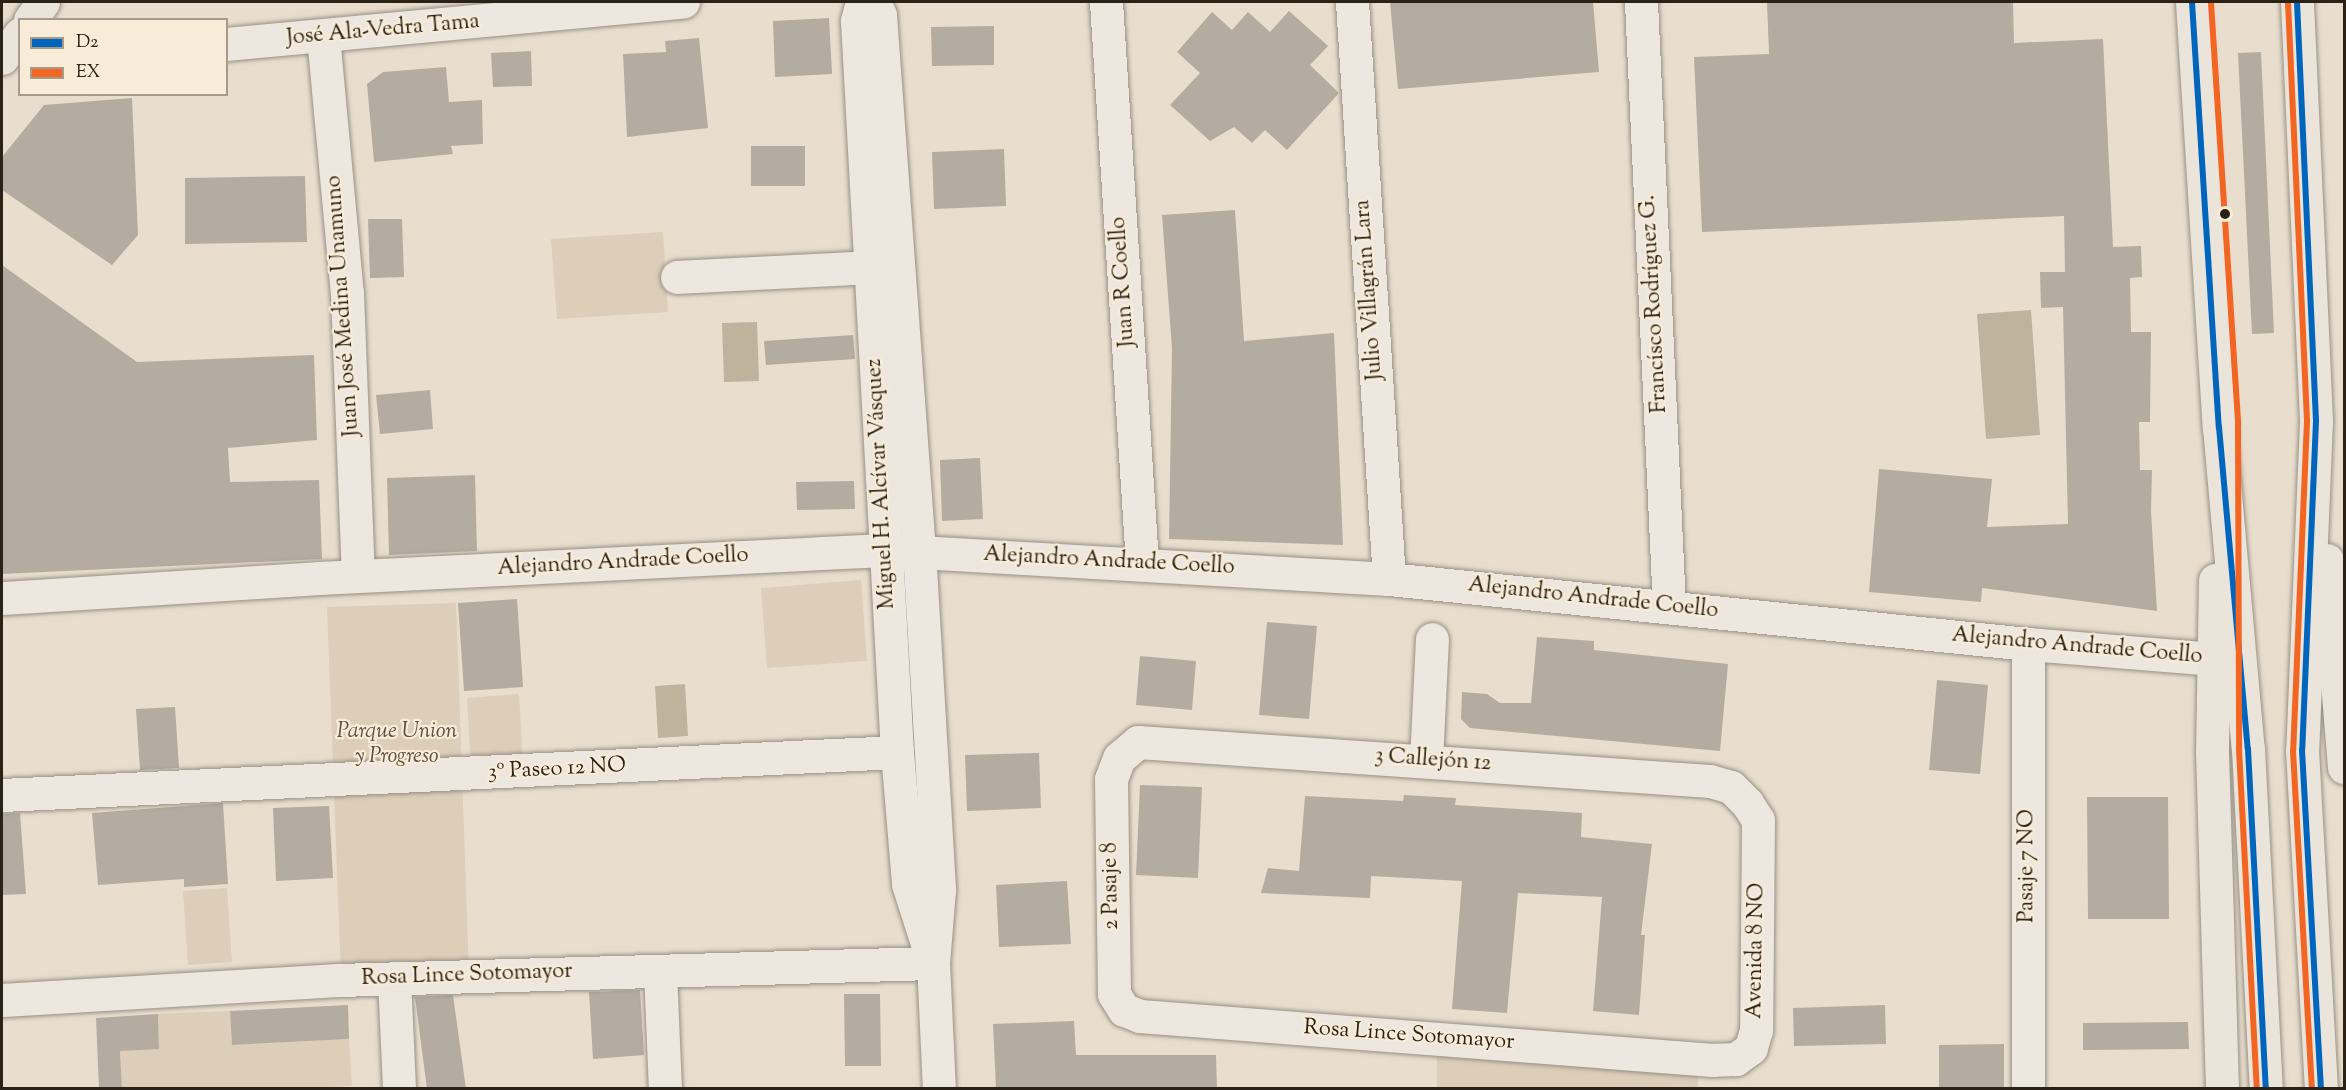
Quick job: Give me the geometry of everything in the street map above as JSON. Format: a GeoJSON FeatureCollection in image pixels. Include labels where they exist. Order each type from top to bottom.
{"type":"FeatureCollection","features":[{"type":"Feature","properties":{"kind":"main road"},"geometry":{"type":"LineString","coordinates":[[2192,2],[2218,426],[2248,748],[2265,1089]]}},
{"type":"Feature","properties":{"kind":"main road"},"geometry":{"type":"LineString","coordinates":[[2297,2],[2316,421],[2344,768]]}},
{"type":"Feature","properties":{"kind":"main road"},"geometry":{"type":"LineString","coordinates":[[2,21],[18,32]]}},
{"type":"Feature","properties":{"kind":"main road"},"geometry":{"type":"LineString","coordinates":[[2316,421],[2302,750],[2321,1089]]}},
{"type":"Feature","properties":{"kind":"main road"},"geometry":{"type":"LineString","coordinates":[[2218,426],[2212,752],[2222,1089]]}},
{"type":"Feature","properties":{"kind":"street","name":"José Ala-Vedra Tama"},"geometry":{"type":"LineString","coordinates":[[228,44],[681,2]]}},
{"type":"Feature","properties":{"kind":"street","name":"Miguel H. Alcívar Vásquez"},"geometry":{"type":"LineString","coordinates":[[862,2],[857,21],[872,267],[884,550],[897,752],[908,884],[933,963]]}},
{"type":"Feature","properties":{"kind":"street","name":"Miguel H. Alcívar Vásquez"},"geometry":{"type":"LineString","coordinates":[[874,2],[880,15],[919,551],[939,890],[933,963],[939,1089]]}},
{"type":"Feature","properties":{"kind":"street","name":"Juan R Coello"},"geometry":{"type":"LineString","coordinates":[[1106,2],[1142,563]]}},
{"type":"Feature","properties":{"kind":"street","name":"Julio Villagrán Lara"},"geometry":{"type":"LineString","coordinates":[[1352,2],[1389,579]]}},
{"type":"Feature","properties":{"kind":"street","name":"Francísco Rodríguez G."},"geometry":{"type":"LineString","coordinates":[[1641,2],[1669,606]]}},
{"type":"Feature","properties":{"kind":"street","name":"Juan José Medina Unamuno"},"geometry":{"type":"LineString","coordinates":[[324,36],[346,293],[358,576]]}},
{"type":"Feature","properties":{"kind":"street"},"geometry":{"type":"LineString","coordinates":[[677,277],[872,267]]}},
{"type":"Feature","properties":{"kind":"street","name":"Alejandro Andrade Coello"},"geometry":{"type":"LineString","coordinates":[[2,598],[358,576],[884,550],[1142,563],[1389,579],[2028,644],[2213,659]]}},
{"type":"Feature","properties":{"kind":"street"},"geometry":{"type":"LineString","coordinates":[[1426,761],[1432,639]]}},
{"type":"Feature","properties":{"kind":"street","name":"Pasaje 7 NO"},"geometry":{"type":"LineString","coordinates":[[2028,644],[2028,1089]]}},
{"type":"Feature","properties":{"kind":"street","name":"3 Callejón 12"},"geometry":{"type":"LineString","coordinates":[[1110,779],[1119,758],[1138,742],[1710,781],[1731,788],[1747,802],[1758,820]]}},
{"type":"Feature","properties":{"kind":"street","name":"3º Paseo 12 NO"},"geometry":{"type":"LineString","coordinates":[[2,795],[897,752]]}},
{"type":"Feature","properties":{"kind":"street","name":"2 Pasaje 8"},"geometry":{"type":"LineString","coordinates":[[1110,779],[1114,994]]}},
{"type":"Feature","properties":{"kind":"street","name":"Avenida 8 NO"},"geometry":{"type":"LineString","coordinates":[[1713,1074],[1750,1048],[1756,1030],[1758,820]]}},
{"type":"Feature","properties":{"kind":"street","name":"Rosa Lince Sotomayor"},"geometry":{"type":"LineString","coordinates":[[2,1000],[394,978],[933,963]]}},
{"type":"Feature","properties":{"kind":"street"},"geometry":{"type":"LineString","coordinates":[[660,971],[665,1089]]}},
{"type":"Feature","properties":{"kind":"street"},"geometry":{"type":"LineString","coordinates":[[394,978],[399,1089]]}},
{"type":"Feature","properties":{"kind":"street","name":"Rosa Lince Sotomayor"},"geometry":{"type":"LineString","coordinates":[[1114,994],[1124,1010],[1140,1016],[1713,1074]]}},
{"type":"Feature","properties":{"kind":"green space"},"geometry":{"type":"Polygon","coordinates":[[[663,232],[668,312],[557,319],[551,239],[663,232]]]}},
{"type":"Feature","properties":{"kind":"green space"},"geometry":{"type":"Polygon","coordinates":[[[861,580],[867,661],[767,668],[761,588],[861,580]]]}},
{"type":"Feature","properties":{"kind":"green space","name":"Parque Union y Progreso"},"geometry":{"type":"Polygon","coordinates":[[[456,603],[469,973],[341,977],[327,607],[456,603]]]}},
{"type":"Feature","properties":{"kind":"green space"},"geometry":{"type":"Polygon","coordinates":[[[519,694],[523,763],[471,766],[467,698],[519,694]]]}},
{"type":"Feature","properties":{"kind":"green space"},"geometry":{"type":"Polygon","coordinates":[[[227,888],[232,962],[188,965],[183,891],[227,888]]]}},
{"type":"Feature","properties":{"kind":"green space"},"geometry":{"type":"Polygon","coordinates":[[[230,1011],[232,1045],[349,1039],[352,1086],[122,1088],[120,1051],[159,1048],[158,1014],[230,1011]]]}},
{"type":"Feature","properties":{"kind":"green space"},"geometry":{"type":"Polygon","coordinates":[[[1437,1054],[1698,1074],[1698,1088],[1437,1088],[1437,1054]]]}},
{"type":"Feature","properties":{"kind":"shaded area"},"geometry":{"type":"Polygon","coordinates":[[[2031,310],[2040,435],[1986,439],[1977,314],[2031,310]]]}},
{"type":"Feature","properties":{"kind":"shaded area"},"geometry":{"type":"Polygon","coordinates":[[[757,322],[759,381],[724,382],[722,323],[757,322]]]}},
{"type":"Feature","properties":{"kind":"shaded area"},"geometry":{"type":"Polygon","coordinates":[[[685,684],[688,736],[658,738],[655,686],[685,684]]]}},
{"type":"Feature","properties":{"kind":"building"},"geometry":{"type":"Polygon","coordinates":[[[1390,2],[1593,2],[1599,72],[1398,89],[1390,2]]]}},
{"type":"Feature","properties":{"kind":"building"},"geometry":{"type":"Polygon","coordinates":[[[1767,2],[2013,2],[2014,43],[2103,39],[2113,247],[2141,246],[2142,277],[2130,278],[2131,332],[2151,332],[2150,422],[2139,422],[2140,470],[2152,470],[2151,511],[2157,611],[1982,588],[1981,602],[1869,592],[1879,469],[1992,479],[1987,527],[2068,524],[2063,307],[2041,308],[2040,272],[2065,272],[2064,216],[1702,232],[1694,57],[1769,54],[1767,2]]]}},
{"type":"Feature","properties":{"kind":"building"},"geometry":{"type":"Polygon","coordinates":[[[1289,11],[1328,46],[1310,65],[1339,93],[1287,150],[1265,130],[1252,143],[1234,127],[1210,141],[1170,105],[1200,73],[1177,52],[1212,12],[1232,30],[1248,12],[1270,32],[1289,11]]]}},
{"type":"Feature","properties":{"kind":"building"},"geometry":{"type":"Polygon","coordinates":[[[829,18],[832,74],[775,77],[773,21],[829,18]]]}},
{"type":"Feature","properties":{"kind":"building"},"geometry":{"type":"Polygon","coordinates":[[[994,26],[994,65],[932,66],[931,27],[994,26]]]}},
{"type":"Feature","properties":{"kind":"building"},"geometry":{"type":"Polygon","coordinates":[[[699,38],[708,128],[627,137],[623,54],[666,52],[665,41],[699,38]]]}},
{"type":"Feature","properties":{"kind":"building"},"geometry":{"type":"Polygon","coordinates":[[[531,51],[532,86],[493,87],[491,53],[531,51]]]}},
{"type":"Feature","properties":{"kind":"building"},"geometry":{"type":"Polygon","coordinates":[[[2261,52],[2274,333],[2252,334],[2238,53],[2261,52]]]}},
{"type":"Feature","properties":{"kind":"building"},"geometry":{"type":"Polygon","coordinates":[[[446,67],[449,102],[482,100],[483,144],[451,146],[453,154],[374,162],[367,84],[383,72],[446,67]]]}},
{"type":"Feature","properties":{"kind":"building"},"geometry":{"type":"Polygon","coordinates":[[[132,98],[138,235],[112,265],[2,190],[2,157],[44,105],[132,98]]]}},
{"type":"Feature","properties":{"kind":"building"},"geometry":{"type":"Polygon","coordinates":[[[751,146],[805,146],[805,186],[751,186],[751,146]]]}},
{"type":"Feature","properties":{"kind":"building"},"geometry":{"type":"Polygon","coordinates":[[[1004,149],[1006,206],[934,209],[932,152],[1004,149]]]}},
{"type":"Feature","properties":{"kind":"building"},"geometry":{"type":"Polygon","coordinates":[[[305,176],[307,242],[185,244],[185,178],[305,176]]]}},
{"type":"Feature","properties":{"kind":"building"},"geometry":{"type":"Polygon","coordinates":[[[1235,210],[1244,341],[1334,333],[1343,545],[1169,539],[1172,348],[1162,215],[1235,210]]]}},
{"type":"Feature","properties":{"kind":"building"},"geometry":{"type":"Polygon","coordinates":[[[368,219],[402,219],[404,277],[370,278],[368,219]]]}},
{"type":"Feature","properties":{"kind":"building"},"geometry":{"type":"Polygon","coordinates":[[[2,265],[137,362],[314,355],[317,440],[228,448],[230,482],[319,480],[322,559],[2,574],[2,265]]]}},
{"type":"Feature","properties":{"kind":"building"},"geometry":{"type":"Polygon","coordinates":[[[853,335],[855,359],[766,365],[764,341],[853,335]]]}},
{"type":"Feature","properties":{"kind":"building"},"geometry":{"type":"Polygon","coordinates":[[[430,390],[433,429],[380,434],[376,395],[430,390]]]}},
{"type":"Feature","properties":{"kind":"building"},"geometry":{"type":"Polygon","coordinates":[[[980,458],[983,519],[942,521],[940,460],[980,458]]]}},
{"type":"Feature","properties":{"kind":"building"},"geometry":{"type":"Polygon","coordinates":[[[475,475],[477,551],[389,555],[387,478],[475,475]]]}},
{"type":"Feature","properties":{"kind":"building"},"geometry":{"type":"Polygon","coordinates":[[[854,481],[855,509],[797,510],[796,482],[854,481]]]}},
{"type":"Feature","properties":{"kind":"building"},"geometry":{"type":"Polygon","coordinates":[[[517,599],[523,687],[464,691],[458,603],[517,599]]]}},
{"type":"Feature","properties":{"kind":"building"},"geometry":{"type":"Polygon","coordinates":[[[1267,622],[1317,626],[1309,719],[1259,715],[1267,622]]]}},
{"type":"Feature","properties":{"kind":"building"},"geometry":{"type":"Polygon","coordinates":[[[1537,637],[1594,641],[1594,650],[1728,664],[1720,751],[1470,728],[1461,719],[1462,692],[1487,694],[1500,703],[1531,703],[1537,637]]]}},
{"type":"Feature","properties":{"kind":"building"},"geometry":{"type":"Polygon","coordinates":[[[1140,656],[1196,661],[1192,710],[1136,705],[1140,656]]]}},
{"type":"Feature","properties":{"kind":"building"},"geometry":{"type":"Polygon","coordinates":[[[1937,680],[1988,685],[1980,774],[1929,770],[1937,680]]]}},
{"type":"Feature","properties":{"kind":"building"},"geometry":{"type":"Polygon","coordinates":[[[175,707],[179,768],[140,770],[136,709],[175,707]]]}},
{"type":"Feature","properties":{"kind":"building"},"geometry":{"type":"Polygon","coordinates":[[[1039,753],[1041,808],[967,811],[965,755],[1039,753]]]}},
{"type":"Feature","properties":{"kind":"building"},"geometry":{"type":"Polygon","coordinates":[[[1140,785],[1202,787],[1198,878],[1136,875],[1140,785]]]}},
{"type":"Feature","properties":{"kind":"building"},"geometry":{"type":"Polygon","coordinates":[[[1404,795],[1456,798],[1455,805],[1582,813],[1581,837],[1652,844],[1641,935],[1645,935],[1639,1015],[1593,1011],[1602,897],[1518,893],[1507,1013],[1452,1009],[1462,881],[1371,876],[1370,898],[1261,893],[1268,868],[1299,871],[1305,796],[1403,801],[1404,795]]]}},
{"type":"Feature","properties":{"kind":"building"},"geometry":{"type":"Polygon","coordinates":[[[2087,797],[2168,797],[2169,919],[2088,919],[2087,797]]]}},
{"type":"Feature","properties":{"kind":"building"},"geometry":{"type":"Polygon","coordinates":[[[223,803],[228,884],[184,887],[184,879],[98,885],[92,813],[223,803]]]}},
{"type":"Feature","properties":{"kind":"building"},"geometry":{"type":"Polygon","coordinates":[[[329,806],[333,878],[276,881],[273,808],[329,806]]]}},
{"type":"Feature","properties":{"kind":"building"},"geometry":{"type":"Polygon","coordinates":[[[20,813],[26,894],[2,895],[2,814],[20,813]]]}},
{"type":"Feature","properties":{"kind":"building"},"geometry":{"type":"Polygon","coordinates":[[[1067,881],[1071,944],[999,947],[996,885],[1067,881]]]}},
{"type":"Feature","properties":{"kind":"building"},"geometry":{"type":"Polygon","coordinates":[[[640,990],[644,1055],[593,1059],[589,992],[640,990]]]}},
{"type":"Feature","properties":{"kind":"building"},"geometry":{"type":"Polygon","coordinates":[[[844,994],[880,994],[881,1066],[845,1066],[844,994]]]}},
{"type":"Feature","properties":{"kind":"building"},"geometry":{"type":"Polygon","coordinates":[[[453,995],[466,1089],[427,1089],[415,997],[453,995]]]}},
{"type":"Feature","properties":{"kind":"building"},"geometry":{"type":"Polygon","coordinates":[[[348,1005],[349,1039],[232,1045],[230,1011],[348,1005]]]}},
{"type":"Feature","properties":{"kind":"building"},"geometry":{"type":"Polygon","coordinates":[[[1885,1005],[1886,1044],[1794,1046],[1793,1008],[1885,1005]]]}},
{"type":"Feature","properties":{"kind":"building"},"geometry":{"type":"Polygon","coordinates":[[[158,1014],[159,1049],[120,1051],[122,1089],[99,1089],[96,1018],[158,1014]]]}},
{"type":"Feature","properties":{"kind":"building"},"geometry":{"type":"Polygon","coordinates":[[[1074,1021],[1076,1055],[1216,1055],[1217,1089],[996,1089],[993,1024],[1074,1021]]]}},
{"type":"Feature","properties":{"kind":"building"},"geometry":{"type":"Polygon","coordinates":[[[2188,1022],[2189,1049],[2083,1050],[2083,1023],[2188,1022]]]}},
{"type":"Feature","properties":{"kind":"building"},"geometry":{"type":"Polygon","coordinates":[[[2004,1044],[2004,1089],[1939,1089],[1939,1045],[2004,1044]]]}},
{"type":"Feature","properties":{"kind":"transit line","name":"D2"},"geometry":{"type":"LineString","coordinates":[[2192,2],[2219,427],[2248,749],[2266,1088]]}},
{"type":"Feature","properties":{"kind":"transit line","name":"EX"},"geometry":{"type":"LineString","coordinates":[[2288,2],[2307,421],[2293,751],[2312,1088]]}},
{"type":"Feature","properties":{"kind":"transit line","name":"D2"},"geometry":{"type":"LineString","coordinates":[[2297,2],[2316,421],[2302,750],[2321,1088]]}},
{"type":"Feature","properties":{"kind":"transit line","name":"EX"},"geometry":{"type":"LineString","coordinates":[[2211,3],[2238,424],[2239,749],[2257,1088]]}}]}
